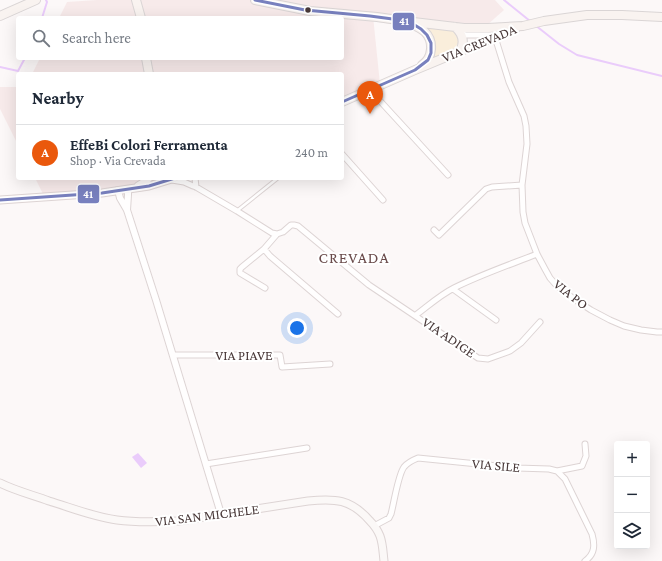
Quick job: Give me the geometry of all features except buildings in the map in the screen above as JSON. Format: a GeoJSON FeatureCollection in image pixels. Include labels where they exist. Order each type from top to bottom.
{"type":"FeatureCollection","features":[{"type":"Feature","properties":{"kind":"main road"},"geometry":{"type":"LineString","coordinates":[[0,16],[36,0]]}},
{"type":"Feature","properties":{"kind":"main road"},"geometry":{"type":"LineString","coordinates":[[138,0],[140,15]]}},
{"type":"Feature","properties":{"kind":"main road","name":"VIA CREVADA"},"geometry":{"type":"LineString","coordinates":[[256,0],[287,3],[310,10],[455,27],[488,28],[523,26]]}},
{"type":"Feature","properties":{"kind":"main road","name":"VIA CREVADA"},"geometry":{"type":"LineString","coordinates":[[344,101],[460,51],[523,26],[544,21],[587,15],[662,17]]}},
{"type":"Feature","properties":{"kind":"main road"},"geometry":{"type":"LineString","coordinates":[[405,21],[426,33],[431,41],[431,53],[429,58],[415,70]]}},
{"type":"Feature","properties":{"kind":"main road"},"geometry":{"type":"LineString","coordinates":[[455,27],[461,34],[463,43],[460,51]]}},
{"type":"Feature","properties":{"kind":"main road"},"geometry":{"type":"LineString","coordinates":[[146,60],[149,72]]}},
{"type":"Feature","properties":{"kind":"main road"},"geometry":{"type":"LineString","coordinates":[[136,187],[147,180]]}},
{"type":"Feature","properties":{"kind":"main road"},"geometry":{"type":"LineString","coordinates":[[0,200],[102,193],[149,186],[169,180]]}},
{"type":"Feature","properties":{"kind":"main road","name":"VIA SAN MICHELE"},"geometry":{"type":"LineString","coordinates":[[0,483],[25,493],[96,516],[137,522],[178,521],[326,499],[342,501],[363,513],[374,526],[380,537],[384,561]]}},
{"type":"Feature","properties":{"kind":"street"},"geometry":{"type":"LineString","coordinates":[[461,34],[492,35],[495,37]]}},
{"type":"Feature","properties":{"kind":"street","name":"VIA PO"},"geometry":{"type":"LineString","coordinates":[[495,37],[509,82],[524,116],[526,126],[527,144],[522,185],[525,224],[537,254],[550,278],[557,286],[574,299],[610,320],[624,326],[641,330],[662,332]]}},
{"type":"Feature","properties":{"kind":"street"},"geometry":{"type":"LineString","coordinates":[[370,90],[448,175]]}},
{"type":"Feature","properties":{"kind":"street"},"geometry":{"type":"LineString","coordinates":[[344,156],[383,200]]}},
{"type":"Feature","properties":{"kind":"street"},"geometry":{"type":"LineString","coordinates":[[176,180],[196,187],[272,233],[277,234]]}},
{"type":"Feature","properties":{"kind":"street"},"geometry":{"type":"LineString","coordinates":[[195,180],[196,187]]}},
{"type":"Feature","properties":{"kind":"street"},"geometry":{"type":"LineString","coordinates":[[434,230],[439,236],[486,189],[492,187],[522,185]]}},
{"type":"Feature","properties":{"kind":"street"},"geometry":{"type":"LineString","coordinates":[[127,210],[128,189]]}},
{"type":"Feature","properties":{"kind":"street"},"geometry":{"type":"LineString","coordinates":[[118,190],[120,198],[127,210],[156,300],[221,514]]}},
{"type":"Feature","properties":{"kind":"street","name":"VIA ADIGE"},"geometry":{"type":"LineString","coordinates":[[265,288],[240,273],[240,269],[264,249],[277,234],[283,232],[294,224],[369,285],[416,315],[478,358],[488,359],[510,351],[540,322]]}},
{"type":"Feature","properties":{"kind":"street"},"geometry":{"type":"LineString","coordinates":[[264,249],[270,256],[338,314]]}},
{"type":"Feature","properties":{"kind":"street","name":"VIA ADIGE"},"geometry":{"type":"LineString","coordinates":[[416,315],[453,289],[494,270],[537,254]]}},
{"type":"Feature","properties":{"kind":"street"},"geometry":{"type":"LineString","coordinates":[[453,289],[496,320]]}},
{"type":"Feature","properties":{"kind":"street","name":"VIA PIAVE"},"geometry":{"type":"LineString","coordinates":[[173,355],[280,355],[282,367],[330,364]]}},
{"type":"Feature","properties":{"kind":"street","name":"VIA SILE"},"geometry":{"type":"LineString","coordinates":[[374,526],[389,518],[401,472],[405,465],[418,458],[516,468],[549,469],[557,471],[582,466],[586,456],[585,444]]}},
{"type":"Feature","properties":{"kind":"street"},"geometry":{"type":"LineString","coordinates":[[206,464],[307,448]]}},
{"type":"Feature","properties":{"kind":"street"},"geometry":{"type":"LineString","coordinates":[[557,471],[565,479],[592,534],[594,548],[592,555],[586,561]]}},
{"type":"Feature","properties":{"kind":"lane"},"geometry":{"type":"LineString","coordinates":[[237,211],[276,180]]}},
{"type":"Feature","properties":{"kind":"shaded area"},"geometry":{"type":"Polygon","coordinates":[[[97,0],[495,0],[504,10],[486,26],[373,16],[380,84],[344,99],[344,72],[33,72],[39,60],[344,60],[344,16],[60,16],[67,2],[97,0]]]}},
{"type":"Feature","properties":{"kind":"shaded area"},"geometry":{"type":"Polygon","coordinates":[[[426,27],[451,30],[456,34],[458,43],[450,51],[433,58],[435,45],[433,37],[426,27]]]}},
{"type":"Feature","properties":{"kind":"shaded area"},"geometry":{"type":"Polygon","coordinates":[[[0,87],[16,87],[16,141],[0,109],[0,87]]]}},
{"type":"Feature","properties":{"kind":"shaded area"},"geometry":{"type":"Polygon","coordinates":[[[36,180],[150,180],[139,184],[98,191],[43,194],[36,180]]]}},
{"type":"Feature","properties":{"kind":"shaded area"},"geometry":{"type":"Polygon","coordinates":[[[138,453],[147,463],[141,468],[132,457],[138,453]]]}},
{"type":"Feature","properties":{"kind":"waterway"},"geometry":{"type":"LineString","coordinates":[[43,16],[47,2],[46,0]]}},
{"type":"Feature","properties":{"kind":"waterway"},"geometry":{"type":"LineString","coordinates":[[504,0],[530,21]]}},
{"type":"Feature","properties":{"kind":"waterway"},"geometry":{"type":"LineString","coordinates":[[535,25],[559,44],[577,55],[662,76]]}},
{"type":"Feature","properties":{"kind":"waterway"},"geometry":{"type":"LineString","coordinates":[[0,67],[18,71],[24,60]]}},
{"type":"Feature","properties":{"kind":"transit line","name":"41"},"geometry":{"type":"LineString","coordinates":[[255,0],[305,10],[400,20],[413,24],[427,35],[431,43],[431,53],[428,60],[415,70],[344,101]]}},
{"type":"Feature","properties":{"kind":"transit line","name":"41"},"geometry":{"type":"LineString","coordinates":[[0,200],[102,193],[149,186],[168,180]]}},
{"type":"Feature","properties":{"kind":"place","name":"EffeBi Colori Ferramenta"},"geometry":{"type":"Point","coordinates":[370,114]}},
{"type":"Feature","properties":{"kind":"district","name":"CREVADA"},"geometry":{"type":"Point","coordinates":[354,257]}}]}
